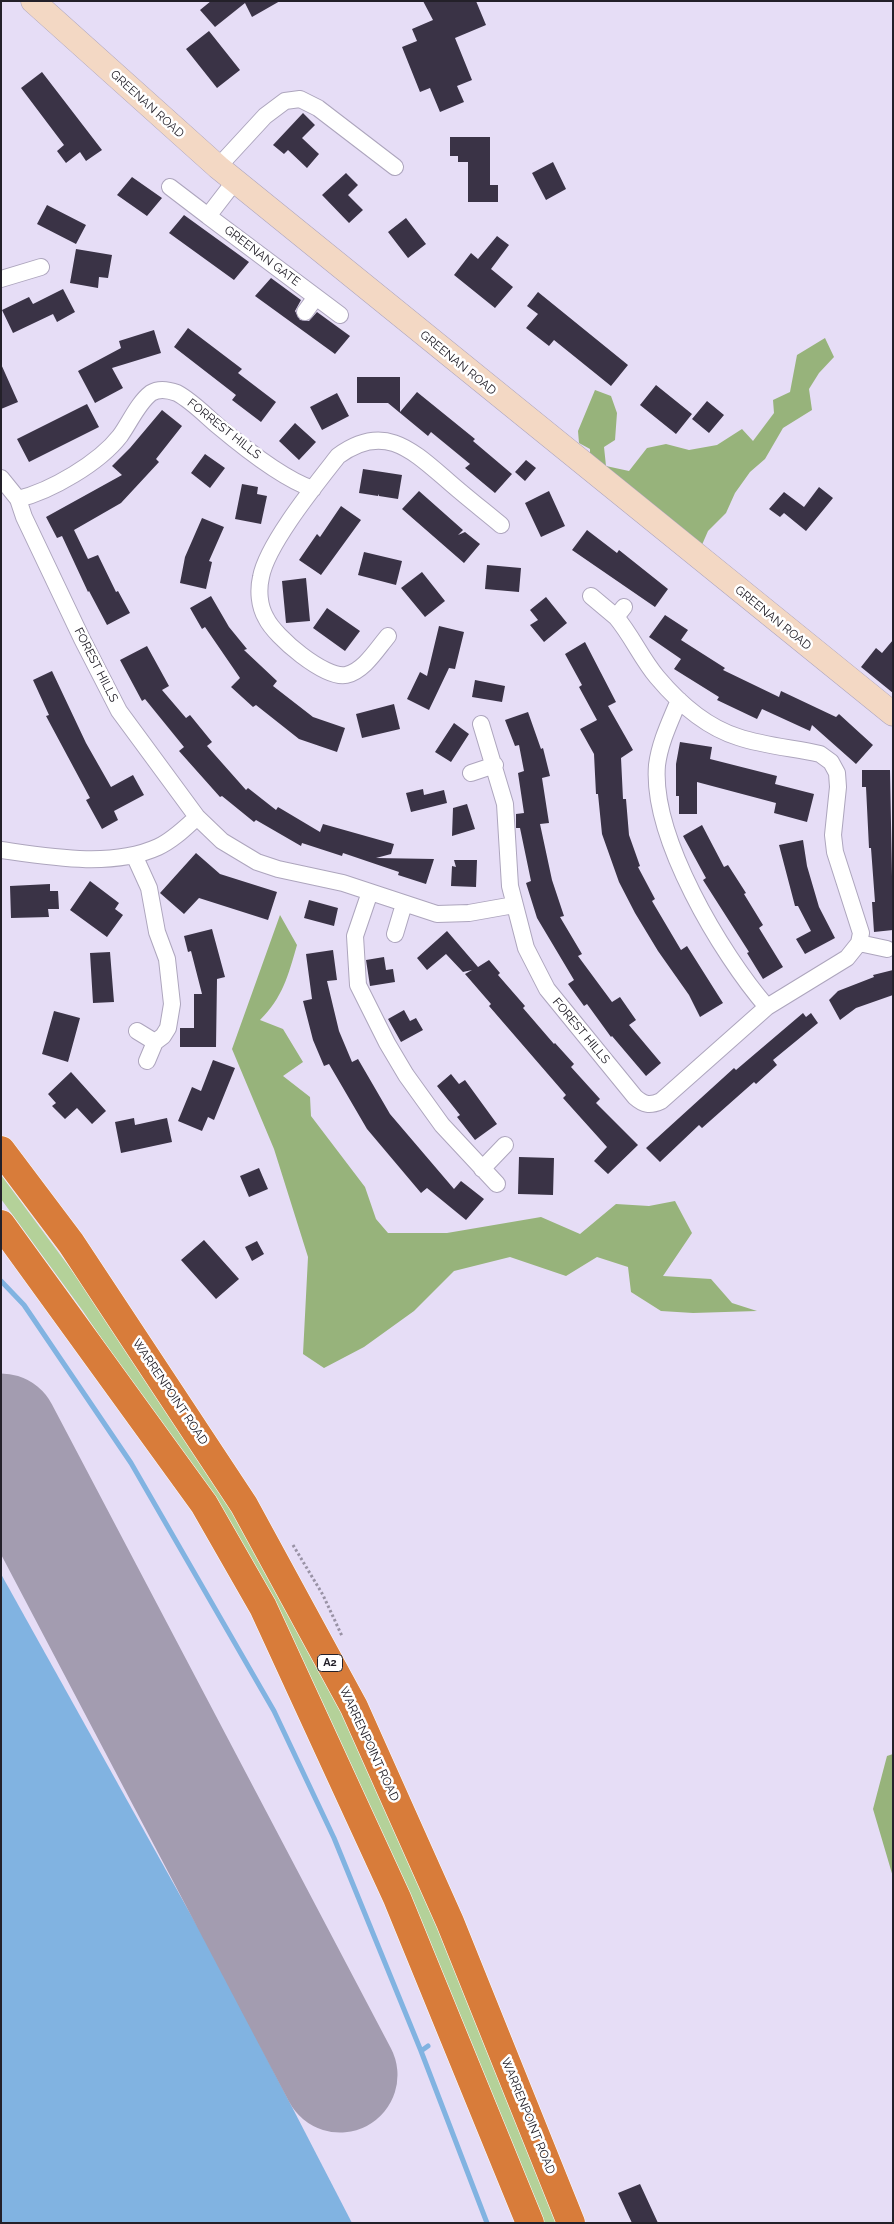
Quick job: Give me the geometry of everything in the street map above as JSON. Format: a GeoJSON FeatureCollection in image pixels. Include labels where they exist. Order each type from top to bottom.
{"type":"FeatureCollection","features":[{"type":"Feature","properties":{"kind":"highway","name":"WARRENPOINT ROAD"},"geometry":{"type":"LineString","coordinates":[[1,1150],[71,1243],[244,1504],[354,1707],[450,1922],[571,2223]]}},
{"type":"Feature","properties":{"kind":"highway"},"geometry":{"type":"LineString","coordinates":[[1,1224],[204,1504],[263,1607],[398,1898],[530,2223]]}},
{"type":"Feature","properties":{"kind":"street","name":"GREENAN ROAD"},"geometry":{"type":"LineString","coordinates":[[33,1],[226,174],[893,714]]}},
{"type":"Feature","properties":{"kind":"street"},"geometry":{"type":"LineString","coordinates":[[208,216],[226,174],[265,116],[285,101],[300,100],[318,108],[396,167]]}},
{"type":"Feature","properties":{"kind":"street","name":"GREENAN GATE"},"geometry":{"type":"LineString","coordinates":[[170,188],[340,315]]}},
{"type":"Feature","properties":{"kind":"street"},"geometry":{"type":"LineString","coordinates":[[1,279],[41,267]]}},
{"type":"Feature","properties":{"kind":"street"},"geometry":{"type":"LineString","coordinates":[[305,312],[316,297]]}},
{"type":"Feature","properties":{"kind":"street","name":"FORREST HILLS"},"geometry":{"type":"LineString","coordinates":[[18,499],[30,496],[96,459],[118,438],[144,400],[153,392],[164,389],[190,402],[231,436],[294,481],[313,490]]}},
{"type":"Feature","properties":{"kind":"street"},"geometry":{"type":"LineString","coordinates":[[388,636],[359,668],[348,674],[335,675],[323,670],[298,651],[266,619],[261,606],[260,591],[265,563],[279,538],[338,456],[350,447],[372,441],[395,442],[421,457],[501,525]]}},
{"type":"Feature","properties":{"kind":"street"},"geometry":{"type":"LineString","coordinates":[[1,478],[9,491],[18,499]]}},
{"type":"Feature","properties":{"kind":"street","name":"FOREST HILLS"},"geometry":{"type":"LineString","coordinates":[[18,499],[24,517],[82,640],[119,711],[197,816],[222,841],[257,862],[278,869],[344,883],[437,914],[454,914],[514,905],[526,948],[547,989],[643,1104],[652,1105],[661,1101],[767,1007],[847,958],[859,943]]}},
{"type":"Feature","properties":{"kind":"street"},"geometry":{"type":"LineString","coordinates":[[591,596],[620,612],[628,631],[647,664],[679,700],[702,719],[724,732],[754,741],[820,754],[831,762],[837,773],[838,787],[833,835],[835,852],[860,933],[859,943],[887,949]]}},
{"type":"Feature","properties":{"kind":"street"},"geometry":{"type":"LineString","coordinates":[[679,700],[665,733],[658,764],[657,783],[664,820],[692,892],[732,960],[751,989],[767,1007]]}},
{"type":"Feature","properties":{"kind":"street"},"geometry":{"type":"LineString","coordinates":[[481,724],[495,765],[505,804],[508,870],[514,905]]}},
{"type":"Feature","properties":{"kind":"street"},"geometry":{"type":"LineString","coordinates":[[471,773],[495,765]]}},
{"type":"Feature","properties":{"kind":"street"},"geometry":{"type":"LineString","coordinates":[[1,850],[81,858],[134,855],[158,847],[171,840],[197,816]]}},
{"type":"Feature","properties":{"kind":"street"},"geometry":{"type":"LineString","coordinates":[[134,855],[149,888],[157,932],[167,959],[172,1004],[168,1028],[163,1036],[155,1042],[147,1061]]}},
{"type":"Feature","properties":{"kind":"street"},"geometry":{"type":"LineString","coordinates":[[370,892],[355,936],[358,985],[406,1075],[442,1125],[497,1184]]}},
{"type":"Feature","properties":{"kind":"street"},"geometry":{"type":"LineString","coordinates":[[395,934],[404,904]]}},
{"type":"Feature","properties":{"kind":"street"},"geometry":{"type":"LineString","coordinates":[[137,1031],[155,1042]]}},
{"type":"Feature","properties":{"kind":"street"},"geometry":{"type":"LineString","coordinates":[[482,1169],[505,1145]]}},
{"type":"Feature","properties":{"kind":"green space"},"geometry":{"type":"Polygon","coordinates":[[[825,338],[834,357],[819,373],[809,389],[812,410],[783,428],[765,459],[750,472],[735,493],[726,513],[708,531],[701,547],[648,507],[637,491],[624,490],[590,464],[590,449],[579,443],[578,431],[595,390],[611,396],[617,413],[615,440],[604,447],[606,466],[629,471],[647,448],[666,444],[689,450],[717,445],[742,429],[753,441],[774,413],[773,400],[790,392],[797,355],[825,338]]]}},
{"type":"Feature","properties":{"kind":"green space"},"geometry":{"type":"Polygon","coordinates":[[[280,915],[297,945],[284,986],[274,1003],[260,1020],[283,1029],[303,1062],[283,1076],[310,1097],[311,1116],[365,1187],[376,1219],[388,1233],[447,1233],[541,1217],[580,1234],[616,1204],[649,1206],[675,1201],[692,1233],[663,1276],[711,1279],[732,1303],[757,1311],[693,1313],[661,1311],[631,1292],[628,1267],[597,1257],[566,1276],[510,1257],[454,1271],[414,1311],[364,1347],[324,1368],[303,1354],[308,1257],[274,1149],[232,1049],[280,915]]]}},
{"type":"Feature","properties":{"kind":"green space"},"geometry":{"type":"Polygon","coordinates":[[[1,1175],[162,1392],[275,1575],[376,1780],[497,2062],[560,2223],[543,2223],[253,1566],[83,1311],[1,1199],[1,1175]]]}},
{"type":"Feature","properties":{"kind":"green space"},"geometry":{"type":"Polygon","coordinates":[[[893,1754],[893,1877],[873,1809],[887,1756],[893,1754]]]}},
{"type":"Feature","properties":{"kind":"water"},"geometry":{"type":"Polygon","coordinates":[[[1,1574],[215,1958],[352,2223],[1,2223],[1,1574]]]}},
{"type":"Feature","properties":{"kind":"building"},"geometry":{"type":"Polygon","coordinates":[[[211,1],[280,1],[252,17],[245,3],[215,27],[200,10],[211,1]]]}},
{"type":"Feature","properties":{"kind":"building"},"geometry":{"type":"Polygon","coordinates":[[[423,1],[476,1],[486,25],[455,38],[472,80],[457,86],[464,102],[440,112],[430,88],[420,92],[402,47],[417,41],[412,29],[433,20],[423,1]]]}},
{"type":"Feature","properties":{"kind":"building"},"geometry":{"type":"Polygon","coordinates":[[[209,31],[240,70],[217,88],[186,49],[209,31]]]}},
{"type":"Feature","properties":{"kind":"building"},"geometry":{"type":"Polygon","coordinates":[[[42,72],[102,150],[86,161],[80,152],[66,163],[57,151],[64,145],[21,88],[42,72]]]}},
{"type":"Feature","properties":{"kind":"building"},"geometry":{"type":"Polygon","coordinates":[[[303,113],[315,125],[302,138],[319,154],[307,168],[288,150],[284,154],[273,145],[303,113]]]}},
{"type":"Feature","properties":{"kind":"building"},"geometry":{"type":"Polygon","coordinates":[[[450,137],[490,137],[490,185],[498,185],[498,202],[468,202],[468,162],[458,162],[458,156],[450,156],[450,137]]]}},
{"type":"Feature","properties":{"kind":"building"},"geometry":{"type":"Polygon","coordinates":[[[553,162],[566,189],[546,200],[532,173],[553,162]]]}},
{"type":"Feature","properties":{"kind":"building"},"geometry":{"type":"Polygon","coordinates":[[[346,173],[358,185],[348,195],[363,210],[349,223],[322,195],[346,173]]]}},
{"type":"Feature","properties":{"kind":"building"},"geometry":{"type":"Polygon","coordinates":[[[132,177],[162,198],[147,216],[117,195],[132,177]]]}},
{"type":"Feature","properties":{"kind":"building"},"geometry":{"type":"Polygon","coordinates":[[[47,205],[86,225],[76,244],[37,224],[47,205]]]}},
{"type":"Feature","properties":{"kind":"building"},"geometry":{"type":"Polygon","coordinates":[[[184,215],[249,262],[234,280],[169,233],[184,215]]]}},
{"type":"Feature","properties":{"kind":"building"},"geometry":{"type":"Polygon","coordinates":[[[406,218],[426,244],[408,258],[388,232],[406,218]]]}},
{"type":"Feature","properties":{"kind":"building"},"geometry":{"type":"Polygon","coordinates":[[[497,236],[509,245],[491,269],[513,287],[495,308],[454,275],[471,253],[478,259],[497,236]]]}},
{"type":"Feature","properties":{"kind":"building"},"geometry":{"type":"Polygon","coordinates":[[[76,249],[112,255],[108,278],[99,277],[98,288],[70,283],[76,249]]]}},
{"type":"Feature","properties":{"kind":"building"},"geometry":{"type":"Polygon","coordinates":[[[271,278],[301,300],[295,311],[300,320],[309,321],[317,312],[350,336],[335,354],[255,296],[271,278]]]}},
{"type":"Feature","properties":{"kind":"building"},"geometry":{"type":"Polygon","coordinates":[[[63,289],[75,312],[57,322],[53,314],[13,333],[2,310],[29,297],[33,304],[63,289]]]}},
{"type":"Feature","properties":{"kind":"building"},"geometry":{"type":"Polygon","coordinates":[[[538,292],[628,365],[611,386],[554,340],[549,346],[526,328],[538,314],[527,306],[538,292]]]}},
{"type":"Feature","properties":{"kind":"building"},"geometry":{"type":"Polygon","coordinates":[[[188,328],[242,369],[238,373],[276,402],[261,422],[232,400],[236,395],[174,347],[188,328]]]}},
{"type":"Feature","properties":{"kind":"building"},"geometry":{"type":"Polygon","coordinates":[[[154,330],[161,353],[112,368],[123,388],[95,403],[78,371],[121,348],[119,341],[154,330]]]}},
{"type":"Feature","properties":{"kind":"building"},"geometry":{"type":"Polygon","coordinates":[[[1,364],[18,402],[1,409],[1,364]]]}},
{"type":"Feature","properties":{"kind":"building"},"geometry":{"type":"Polygon","coordinates":[[[357,377],[400,377],[400,412],[417,392],[475,439],[473,441],[512,474],[495,493],[465,468],[470,464],[431,432],[428,436],[388,403],[357,403],[357,377]]]}},
{"type":"Feature","properties":{"kind":"building"},"geometry":{"type":"Polygon","coordinates":[[[656,385],[692,414],[676,434],[640,405],[656,385]]]}},
{"type":"Feature","properties":{"kind":"building"},"geometry":{"type":"Polygon","coordinates":[[[337,393],[349,416],[322,430],[310,407],[337,393]]]}},
{"type":"Feature","properties":{"kind":"building"},"geometry":{"type":"Polygon","coordinates":[[[707,401],[724,415],[709,433],[692,419],[707,401]]]}},
{"type":"Feature","properties":{"kind":"building"},"geometry":{"type":"Polygon","coordinates":[[[87,404],[99,427],[29,462],[17,439],[87,404]]]}},
{"type":"Feature","properties":{"kind":"building"},"geometry":{"type":"Polygon","coordinates":[[[162,410],[182,426],[156,459],[159,462],[121,503],[74,530],[88,559],[98,555],[116,592],[118,591],[130,613],[107,625],[88,592],[62,536],[57,538],[46,517],[122,475],[112,466],[162,410]]]}},
{"type":"Feature","properties":{"kind":"building"},"geometry":{"type":"Polygon","coordinates":[[[295,423],[316,442],[299,460],[279,441],[295,423]]]}},
{"type":"Feature","properties":{"kind":"building"},"geometry":{"type":"Polygon","coordinates":[[[205,454],[225,468],[210,488],[191,473],[205,454]]]}},
{"type":"Feature","properties":{"kind":"building"},"geometry":{"type":"Polygon","coordinates":[[[526,460],[536,468],[525,481],[515,472],[526,460]]]}},
{"type":"Feature","properties":{"kind":"building"},"geometry":{"type":"Polygon","coordinates":[[[363,469],[402,475],[398,499],[379,496],[379,494],[378,496],[359,493],[363,469]]]}},
{"type":"Feature","properties":{"kind":"building"},"geometry":{"type":"Polygon","coordinates":[[[242,484],[258,487],[257,494],[267,496],[261,524],[235,519],[242,484]]]}},
{"type":"Feature","properties":{"kind":"building"},"geometry":{"type":"Polygon","coordinates":[[[819,487],[833,498],[806,531],[784,513],[780,517],[769,509],[784,492],[804,507],[819,487]]]}},
{"type":"Feature","properties":{"kind":"building"},"geometry":{"type":"Polygon","coordinates":[[[419,491],[463,530],[458,535],[465,532],[480,544],[464,563],[402,509],[419,491]]]}},
{"type":"Feature","properties":{"kind":"building"},"geometry":{"type":"Polygon","coordinates":[[[549,491],[565,526],[541,537],[525,503],[549,491]]]}},
{"type":"Feature","properties":{"kind":"building"},"geometry":{"type":"Polygon","coordinates":[[[341,506],[361,520],[321,575],[299,560],[317,534],[320,537],[341,506]]]}},
{"type":"Feature","properties":{"kind":"building"},"geometry":{"type":"Polygon","coordinates":[[[202,518],[224,527],[209,561],[212,562],[206,589],[180,583],[185,557],[202,518]]]}},
{"type":"Feature","properties":{"kind":"building"},"geometry":{"type":"Polygon","coordinates":[[[587,530],[617,553],[619,550],[668,589],[655,607],[572,550],[587,530]]]}},
{"type":"Feature","properties":{"kind":"building"},"geometry":{"type":"Polygon","coordinates":[[[364,552],[402,561],[396,585],[358,575],[364,552]]]}},
{"type":"Feature","properties":{"kind":"building"},"geometry":{"type":"Polygon","coordinates":[[[487,565],[521,568],[519,592],[485,589],[487,565]]]}},
{"type":"Feature","properties":{"kind":"building"},"geometry":{"type":"Polygon","coordinates":[[[422,572],[445,601],[425,617],[401,588],[422,572]]]}},
{"type":"Feature","properties":{"kind":"building"},"geometry":{"type":"Polygon","coordinates":[[[306,578],[310,621],[286,623],[282,581],[306,578]]]}},
{"type":"Feature","properties":{"kind":"building"},"geometry":{"type":"Polygon","coordinates":[[[211,596],[229,627],[247,649],[244,650],[277,681],[273,686],[313,717],[345,728],[337,752],[299,739],[256,705],[253,707],[231,687],[240,678],[205,627],[202,629],[190,608],[211,596]]]}},
{"type":"Feature","properties":{"kind":"building"},"geometry":{"type":"Polygon","coordinates":[[[546,597],[567,623],[544,642],[530,625],[538,620],[530,610],[546,597]]]}},
{"type":"Feature","properties":{"kind":"building"},"geometry":{"type":"Polygon","coordinates":[[[327,608],[360,631],[345,651],[313,628],[327,608]]]}},
{"type":"Feature","properties":{"kind":"building"},"geometry":{"type":"Polygon","coordinates":[[[665,615],[688,630],[681,640],[725,668],[723,670],[779,697],[781,691],[836,717],[839,714],[873,745],[856,764],[812,725],[810,731],[762,709],[757,719],[717,700],[719,697],[674,669],[681,659],[649,637],[665,615]]]}},
{"type":"Feature","properties":{"kind":"building"},"geometry":{"type":"Polygon","coordinates":[[[439,626],[464,632],[455,669],[449,668],[429,710],[407,699],[420,672],[427,676],[439,626]]]}},
{"type":"Feature","properties":{"kind":"building"},"geometry":{"type":"Polygon","coordinates":[[[893,640],[893,693],[861,667],[876,648],[882,653],[893,640]]]}},
{"type":"Feature","properties":{"kind":"building"},"geometry":{"type":"Polygon","coordinates":[[[585,642],[616,702],[608,706],[633,750],[621,758],[623,799],[626,799],[629,835],[640,866],[638,867],[655,899],[652,901],[681,950],[687,946],[723,1003],[700,1017],[689,995],[658,951],[635,913],[619,882],[602,834],[598,794],[596,794],[594,754],[580,729],[597,720],[579,687],[582,685],[565,654],[585,642]]]}},
{"type":"Feature","properties":{"kind":"building"},"geometry":{"type":"Polygon","coordinates":[[[147,646],[169,686],[162,690],[186,718],[190,715],[212,742],[207,746],[246,790],[248,788],[276,810],[278,807],[320,832],[323,824],[394,844],[391,854],[376,858],[434,859],[426,884],[398,875],[399,872],[343,853],[342,856],[302,843],[301,846],[256,820],[254,822],[222,796],[220,797],[179,751],[184,747],[145,699],[142,701],[120,660],[147,646]]]}},
{"type":"Feature","properties":{"kind":"building"},"geometry":{"type":"Polygon","coordinates":[[[52,671],[86,743],[111,787],[133,775],[144,795],[114,811],[118,820],[102,829],[86,800],[90,798],[46,716],[49,715],[33,680],[52,671]]]}},
{"type":"Feature","properties":{"kind":"building"},"geometry":{"type":"Polygon","coordinates":[[[475,680],[505,686],[502,702],[472,697],[475,680]]]}},
{"type":"Feature","properties":{"kind":"building"},"geometry":{"type":"Polygon","coordinates":[[[394,704],[400,729],[362,738],[356,714],[394,704]]]}},
{"type":"Feature","properties":{"kind":"building"},"geometry":{"type":"Polygon","coordinates":[[[528,712],[541,749],[543,748],[550,776],[542,778],[549,823],[540,824],[552,880],[564,916],[560,917],[582,954],[578,956],[612,1002],[620,997],[636,1020],[629,1025],[661,1063],[646,1076],[611,1037],[587,1004],[584,1006],[568,984],[574,980],[537,918],[526,883],[531,881],[520,828],[516,828],[516,814],[524,813],[518,773],[524,771],[519,745],[515,746],[505,720],[528,712]]]}},
{"type":"Feature","properties":{"kind":"building"},"geometry":{"type":"Polygon","coordinates":[[[454,723],[469,734],[451,762],[435,752],[454,723]]]}},
{"type":"Feature","properties":{"kind":"building"},"geometry":{"type":"Polygon","coordinates":[[[680,742],[712,747],[710,759],[777,776],[775,784],[814,794],[807,822],[774,813],[776,803],[697,782],[697,814],[679,814],[679,796],[676,796],[676,764],[680,742]]]}},
{"type":"Feature","properties":{"kind":"building"},"geometry":{"type":"Polygon","coordinates":[[[862,770],[890,770],[893,930],[874,932],[872,902],[875,902],[871,848],[869,848],[866,787],[862,787],[862,770]]]}},
{"type":"Feature","properties":{"kind":"building"},"geometry":{"type":"Polygon","coordinates":[[[423,789],[424,795],[444,790],[447,803],[411,812],[406,793],[423,789]]]}},
{"type":"Feature","properties":{"kind":"building"},"geometry":{"type":"Polygon","coordinates":[[[467,804],[475,829],[452,836],[453,808],[467,804]]]}},
{"type":"Feature","properties":{"kind":"building"},"geometry":{"type":"Polygon","coordinates":[[[702,825],[724,867],[728,865],[746,893],[744,894],[763,925],[759,928],[783,967],[763,979],[747,953],[749,952],[703,880],[706,878],[683,836],[702,825]]]}},
{"type":"Feature","properties":{"kind":"building"},"geometry":{"type":"Polygon","coordinates":[[[803,840],[807,866],[819,907],[835,938],[805,954],[796,939],[811,931],[798,906],[795,906],[779,845],[803,840]]]}},
{"type":"Feature","properties":{"kind":"building"},"geometry":{"type":"Polygon","coordinates":[[[196,853],[220,874],[277,892],[268,920],[199,898],[184,914],[160,893],[196,853]]]}},
{"type":"Feature","properties":{"kind":"building"},"geometry":{"type":"Polygon","coordinates":[[[454,860],[477,860],[476,887],[451,886],[452,866],[456,867],[454,860]]]}},
{"type":"Feature","properties":{"kind":"building"},"geometry":{"type":"Polygon","coordinates":[[[90,881],[119,903],[115,909],[123,915],[107,937],[70,910],[90,881]]]}},
{"type":"Feature","properties":{"kind":"building"},"geometry":{"type":"Polygon","coordinates":[[[50,884],[50,891],[58,891],[59,909],[48,909],[49,917],[11,918],[10,886],[50,884]]]}},
{"type":"Feature","properties":{"kind":"building"},"geometry":{"type":"Polygon","coordinates":[[[309,900],[338,908],[334,926],[304,918],[309,900]]]}},
{"type":"Feature","properties":{"kind":"building"},"geometry":{"type":"Polygon","coordinates":[[[212,929],[225,977],[217,979],[216,1047],[180,1047],[180,1028],[194,1028],[194,994],[202,994],[191,951],[188,952],[184,936],[212,929]]]}},
{"type":"Feature","properties":{"kind":"building"},"geometry":{"type":"Polygon","coordinates":[[[447,931],[478,967],[489,960],[500,973],[498,975],[525,1006],[523,1008],[574,1064],[571,1067],[600,1099],[596,1103],[638,1145],[608,1174],[594,1161],[607,1147],[563,1098],[566,1095],[489,1006],[491,1004],[465,974],[472,970],[463,972],[446,954],[427,970],[417,958],[447,931]]]}},
{"type":"Feature","properties":{"kind":"building"},"geometry":{"type":"Polygon","coordinates":[[[333,950],[337,980],[327,981],[339,1031],[352,1062],[358,1059],[390,1114],[454,1189],[461,1181],[484,1199],[466,1220],[427,1188],[421,1193],[367,1129],[329,1064],[324,1066],[313,1040],[303,1001],[312,999],[306,954],[333,950]]]}},
{"type":"Feature","properties":{"kind":"building"},"geometry":{"type":"Polygon","coordinates":[[[110,952],[114,1002],[93,1003],[90,953],[110,952]]]}},
{"type":"Feature","properties":{"kind":"building"},"geometry":{"type":"Polygon","coordinates":[[[384,957],[386,970],[393,969],[395,982],[370,986],[366,960],[384,957]]]}},
{"type":"Feature","properties":{"kind":"building"},"geometry":{"type":"Polygon","coordinates":[[[893,970],[893,995],[856,1008],[840,1020],[829,1000],[838,991],[874,977],[873,975],[893,970]]]}},
{"type":"Feature","properties":{"kind":"building"},"geometry":{"type":"Polygon","coordinates":[[[404,1010],[410,1021],[416,1018],[423,1030],[401,1042],[388,1019],[404,1010]]]}},
{"type":"Feature","properties":{"kind":"building"},"geometry":{"type":"Polygon","coordinates":[[[54,1011],[80,1018],[68,1062],[42,1054],[54,1011]]]}},
{"type":"Feature","properties":{"kind":"building"},"geometry":{"type":"Polygon","coordinates":[[[803,1013],[806,1017],[811,1013],[818,1023],[773,1060],[777,1065],[756,1084],[754,1082],[702,1128],[699,1125],[660,1162],[646,1148],[734,1068],[736,1070],[803,1013]]]}},
{"type":"Feature","properties":{"kind":"building"},"geometry":{"type":"Polygon","coordinates":[[[213,1060],[235,1068],[214,1120],[208,1117],[202,1131],[178,1121],[192,1087],[201,1091],[213,1060]]]}},
{"type":"Feature","properties":{"kind":"building"},"geometry":{"type":"Polygon","coordinates":[[[71,1072],[106,1111],[92,1124],[77,1108],[65,1119],[52,1106],[56,1103],[48,1094],[71,1072]]]}},
{"type":"Feature","properties":{"kind":"building"},"geometry":{"type":"Polygon","coordinates":[[[451,1074],[459,1084],[465,1080],[497,1124],[475,1140],[457,1117],[460,1115],[437,1086],[451,1074]]]}},
{"type":"Feature","properties":{"kind":"building"},"geometry":{"type":"Polygon","coordinates":[[[134,1118],[135,1125],[167,1118],[172,1142],[121,1153],[115,1122],[134,1118]]]}},
{"type":"Feature","properties":{"kind":"building"},"geometry":{"type":"Polygon","coordinates":[[[519,1157],[554,1158],[553,1195],[518,1194],[519,1157]]]}},
{"type":"Feature","properties":{"kind":"building"},"geometry":{"type":"Polygon","coordinates":[[[259,1168],[268,1189],[249,1197],[240,1176],[259,1168]]]}},
{"type":"Feature","properties":{"kind":"building"},"geometry":{"type":"Polygon","coordinates":[[[204,1240],[239,1279],[216,1299],[181,1260],[204,1240]]]}},
{"type":"Feature","properties":{"kind":"building"},"geometry":{"type":"Polygon","coordinates":[[[257,1241],[264,1254],[252,1261],[245,1247],[257,1241]]]}},
{"type":"Feature","properties":{"kind":"building"},"geometry":{"type":"Polygon","coordinates":[[[640,2184],[658,2223],[632,2223],[618,2193],[640,2184]]]}},
{"type":"Feature","properties":{"kind":"waterway"},"geometry":{"type":"LineString","coordinates":[[1,1281],[24,1305],[131,1463],[274,1711],[334,1838],[421,2051]]}},
{"type":"Feature","properties":{"kind":"waterway"},"geometry":{"type":"LineString","coordinates":[[428,2046],[421,2051],[487,2223]]}},
{"type":"Feature","properties":{"kind":"runway"},"geometry":{"type":"LineString","coordinates":[[1,1431],[340,2075]]}}]}
